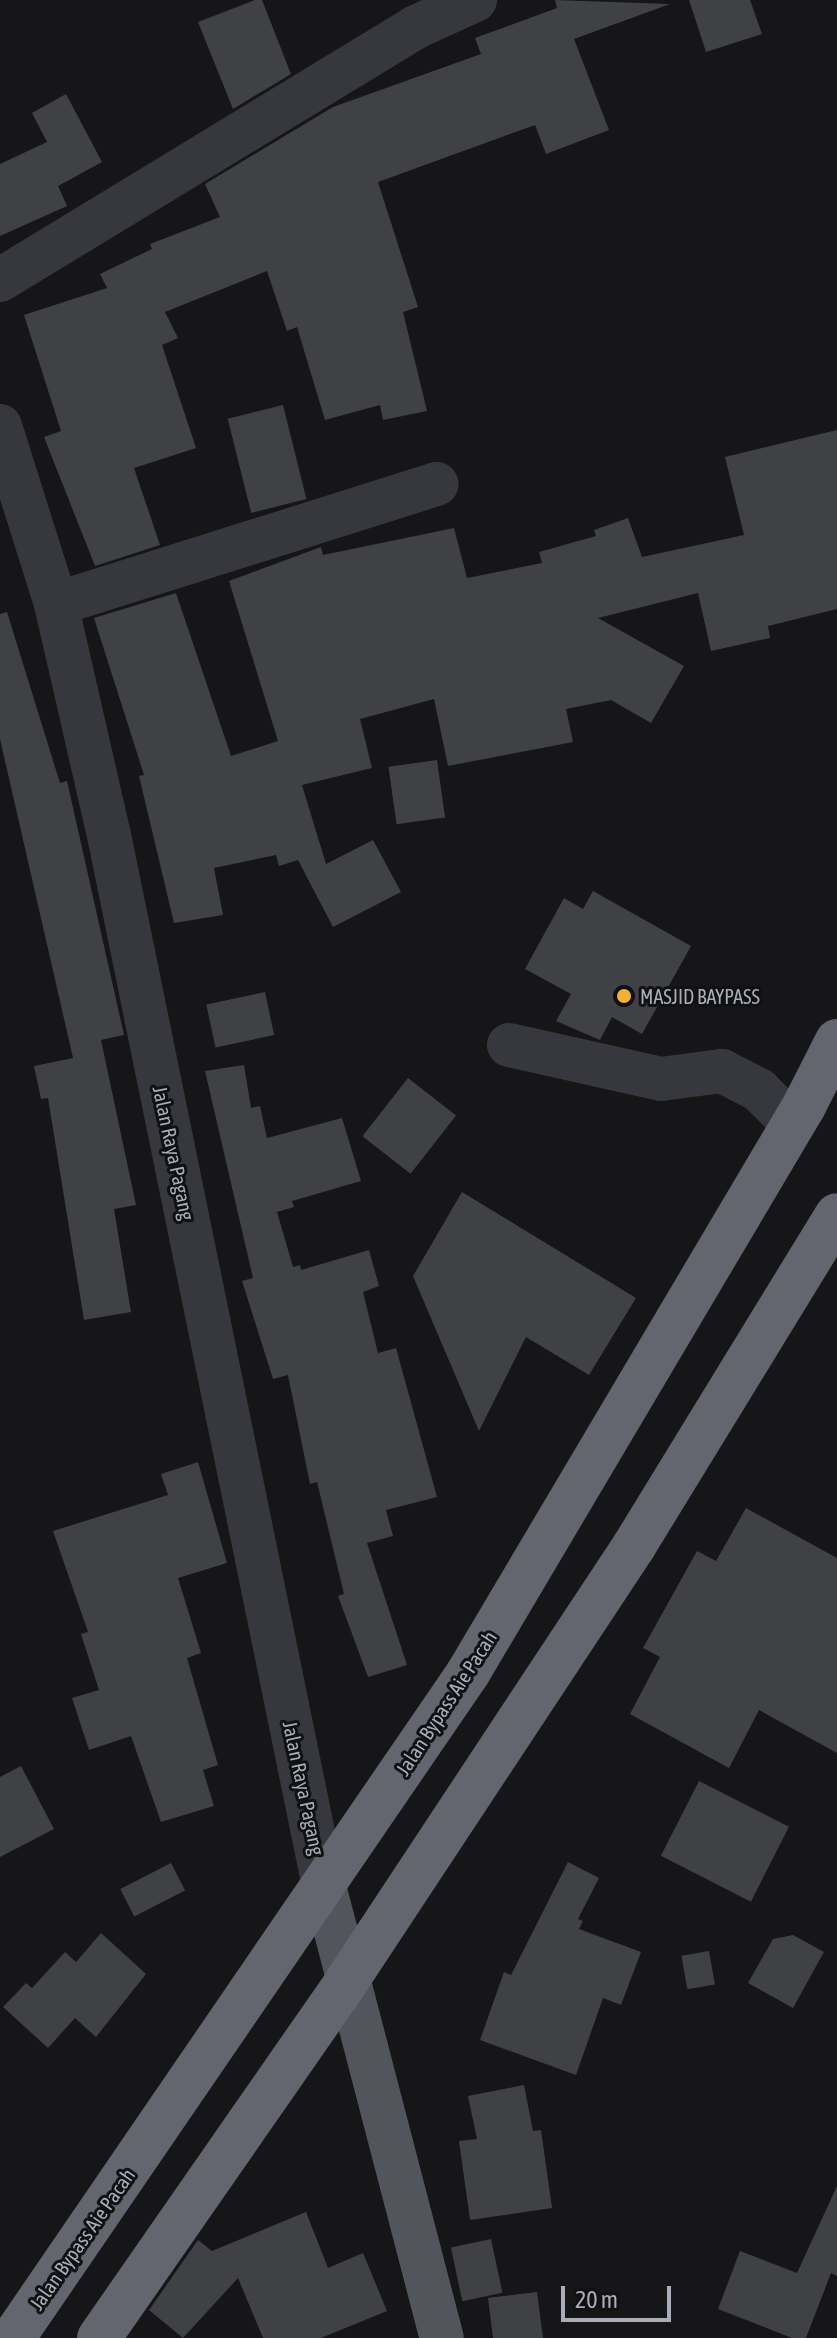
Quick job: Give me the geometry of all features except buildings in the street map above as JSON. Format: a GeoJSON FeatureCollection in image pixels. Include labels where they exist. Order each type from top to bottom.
{"type":"FeatureCollection","features":[{"type":"Feature","properties":{"kind":"highway","name":"Jalan Bypass Aie Pacah"},"geometry":{"type":"LineString","coordinates":[[13,2338],[468,1673],[804,1106],[837,1041]]}},
{"type":"Feature","properties":{"kind":"highway"},"geometry":{"type":"LineString","coordinates":[[99,2338],[346,1982],[634,1546],[837,1215]]}},
{"type":"Feature","properties":{"kind":"main road"},"geometry":{"type":"LineString","coordinates":[[324,1886],[346,1982],[442,2338]]}},
{"type":"Feature","properties":{"kind":"street"},"geometry":{"type":"LineString","coordinates":[[0,280],[403,35],[475,0]]}},
{"type":"Feature","properties":{"kind":"street","name":"Jalan Raya Pagang"},"geometry":{"type":"LineString","coordinates":[[0,426],[56,604],[110,840],[324,1886]]}},
{"type":"Feature","properties":{"kind":"street"},"geometry":{"type":"LineString","coordinates":[[56,604],[437,484]]}},
{"type":"Feature","properties":{"kind":"street"},"geometry":{"type":"LineString","coordinates":[[509,1045],[661,1079],[722,1071],[759,1090],[788,1119],[804,1106]]}},
{"type":"Feature","properties":{"kind":"place","name":"MASJID BAYPASS"},"geometry":{"type":"Point","coordinates":[624,996]}}]}
